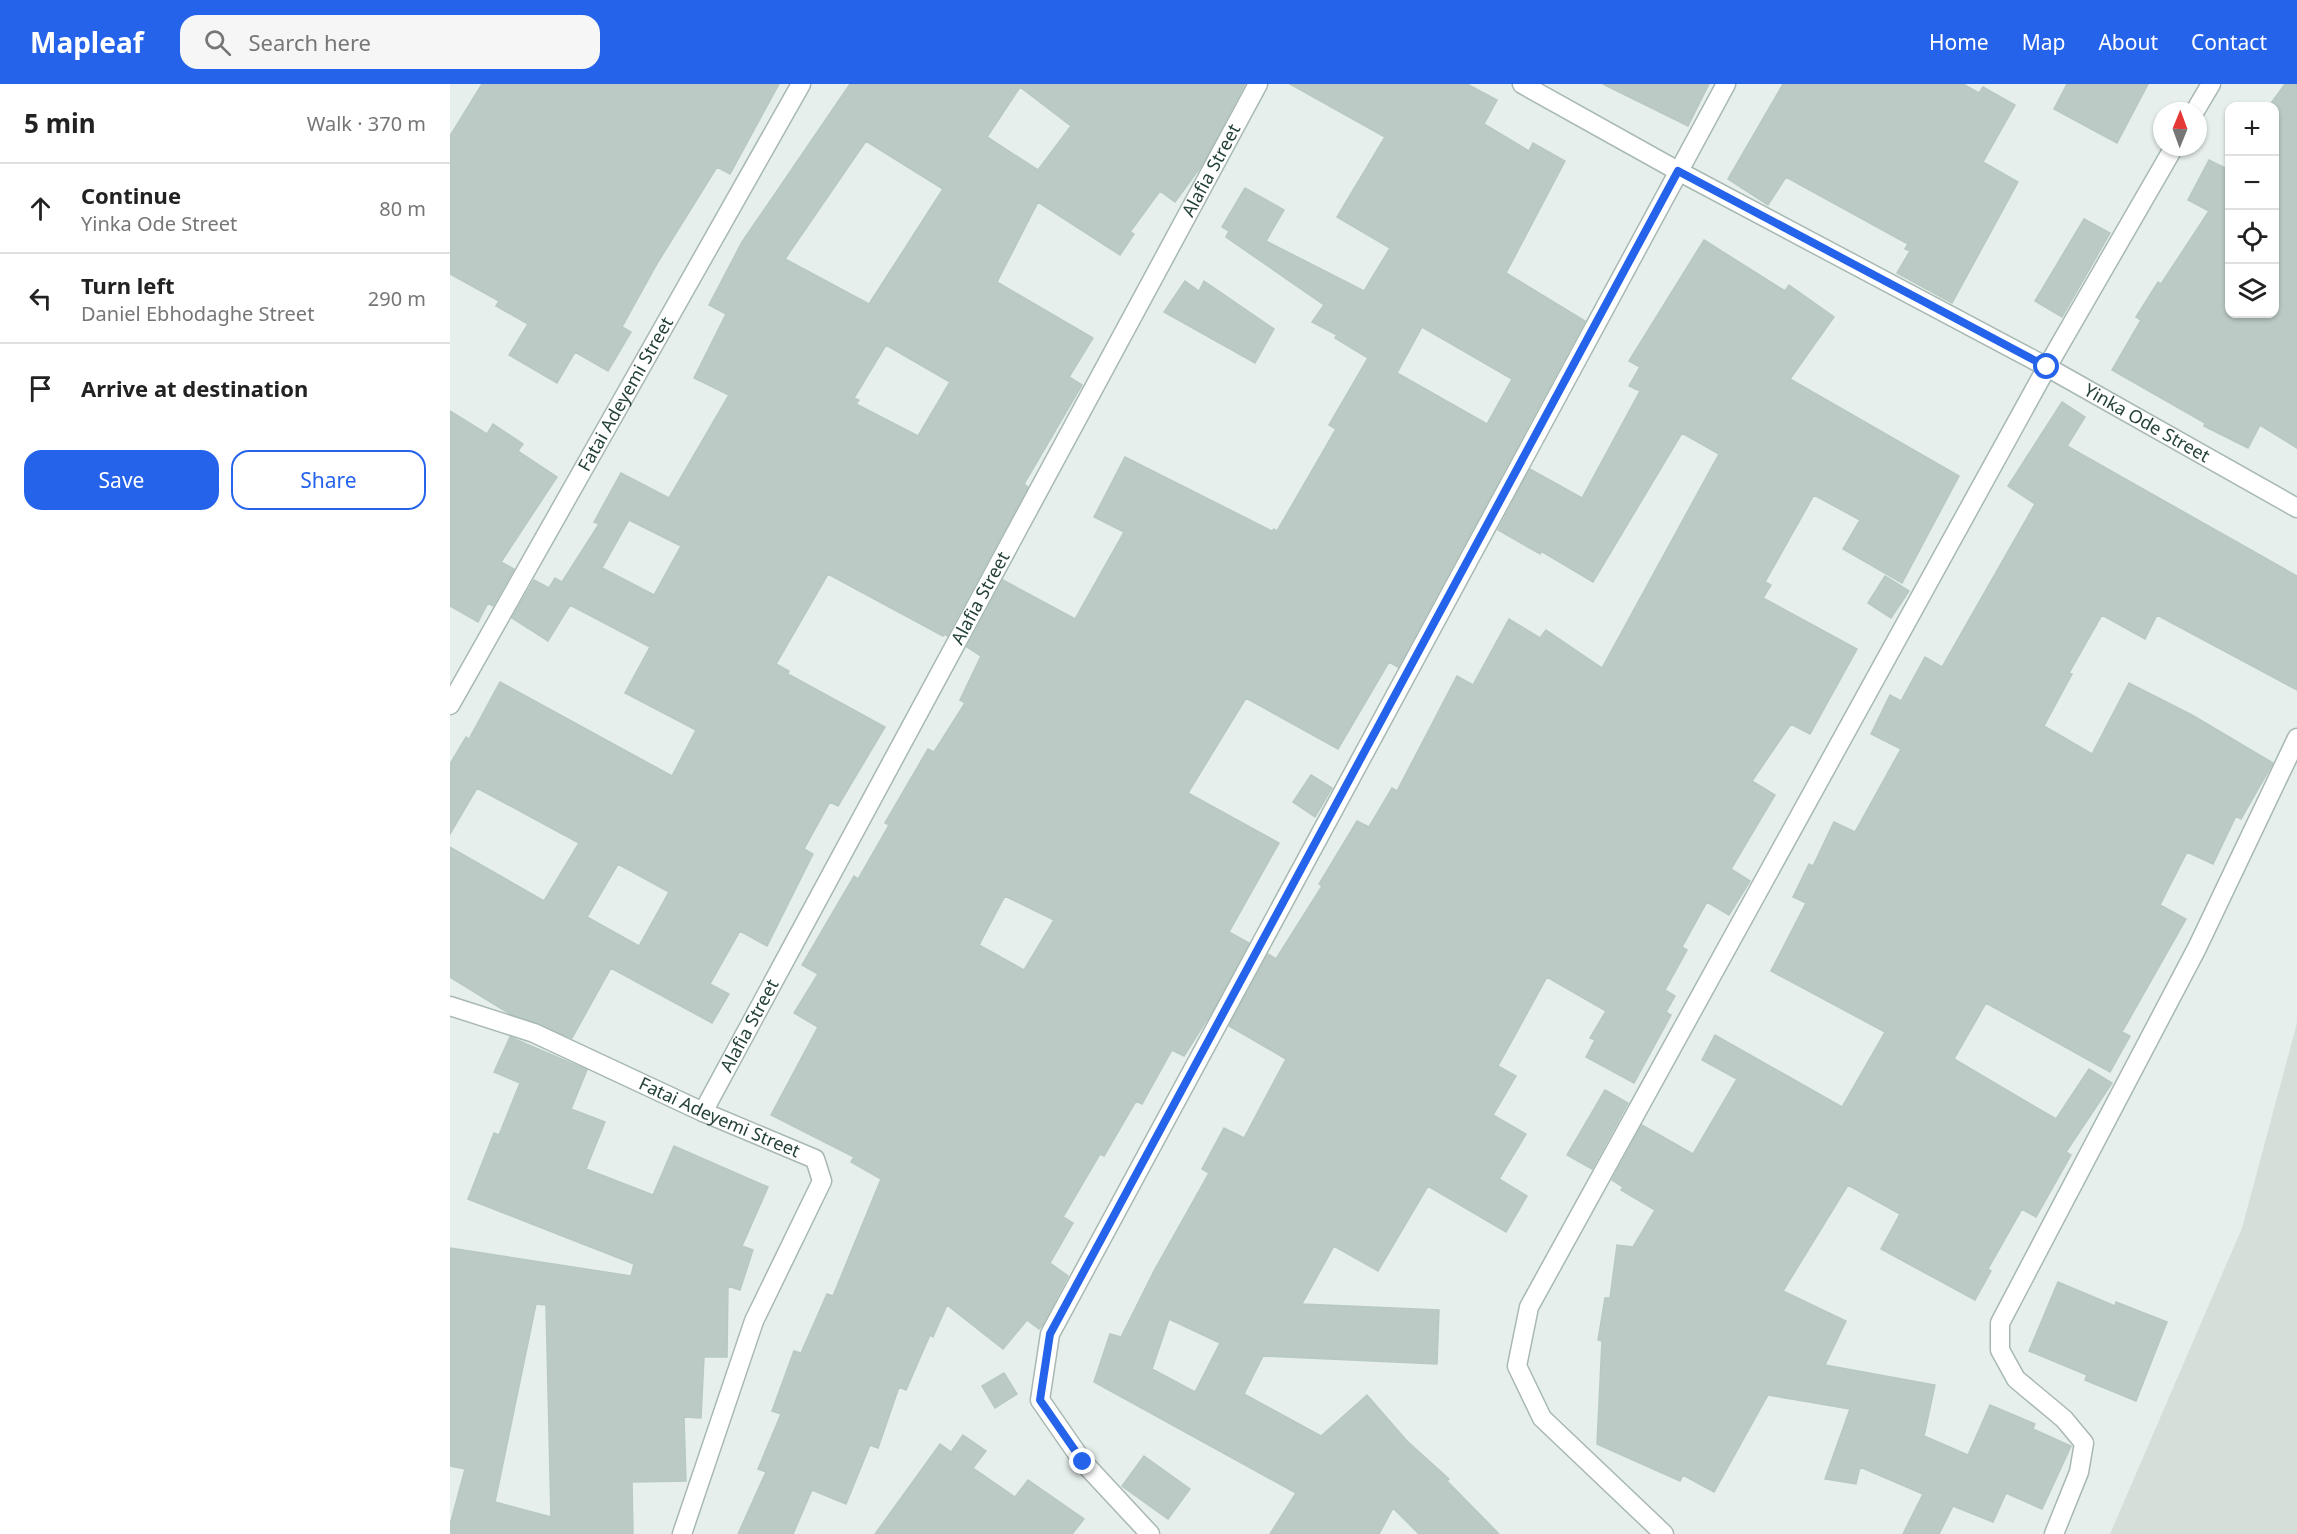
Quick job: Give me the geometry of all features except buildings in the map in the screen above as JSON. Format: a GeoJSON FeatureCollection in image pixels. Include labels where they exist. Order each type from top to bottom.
{"type":"FeatureCollection","features":[{"type":"Feature","properties":{"kind":"street","name":"Fatai Adeyemi Street"},"geometry":{"type":"LineString","coordinates":[[450,705],[801,84]]}},
{"type":"Feature","properties":{"kind":"street","name":"Alafia Street"},"geometry":{"type":"LineString","coordinates":[[703,1112],[1258,84]]}},
{"type":"Feature","properties":{"kind":"street","name":"Yinka Ode Street"},"geometry":{"type":"LineString","coordinates":[[1522,84],[1678,171],[2047,367],[2297,508]]}},
{"type":"Feature","properties":{"kind":"street"},"geometry":{"type":"LineString","coordinates":[[1150,1534],[1083,1462],[1040,1400],[1050,1334],[1726,84]]}},
{"type":"Feature","properties":{"kind":"street"},"geometry":{"type":"LineString","coordinates":[[2200,102],[2211,84]]}},
{"type":"Feature","properties":{"kind":"street"},"geometry":{"type":"LineString","coordinates":[[1664,1534],[1542,1418],[1517,1366],[1529,1307],[2047,367],[2169,156]]}},
{"type":"Feature","properties":{"kind":"street"},"geometry":{"type":"LineString","coordinates":[[2054,1534],[2079,1472],[2084,1443],[2064,1419],[2016,1379],[2000,1350],[2000,1323],[2197,948],[2297,738]]}},
{"type":"Feature","properties":{"kind":"street","name":"Fatai Adeyemi Street"},"geometry":{"type":"LineString","coordinates":[[450,1006],[534,1033],[703,1112],[816,1158],[822,1181],[754,1321],[682,1534]]}},
{"type":"Feature","properties":{"kind":"shaded area"},"geometry":{"type":"Polygon","coordinates":[[[2297,1023],[2297,1534],[2110,1534],[2242,1228],[2297,1023]]]}},
{"type":"Feature","properties":{"kind":"route"},"geometry":{"type":"LineString","coordinates":[[1083,1462],[1040,1400],[1050,1334],[1678,171],[2047,367]]}}]}
